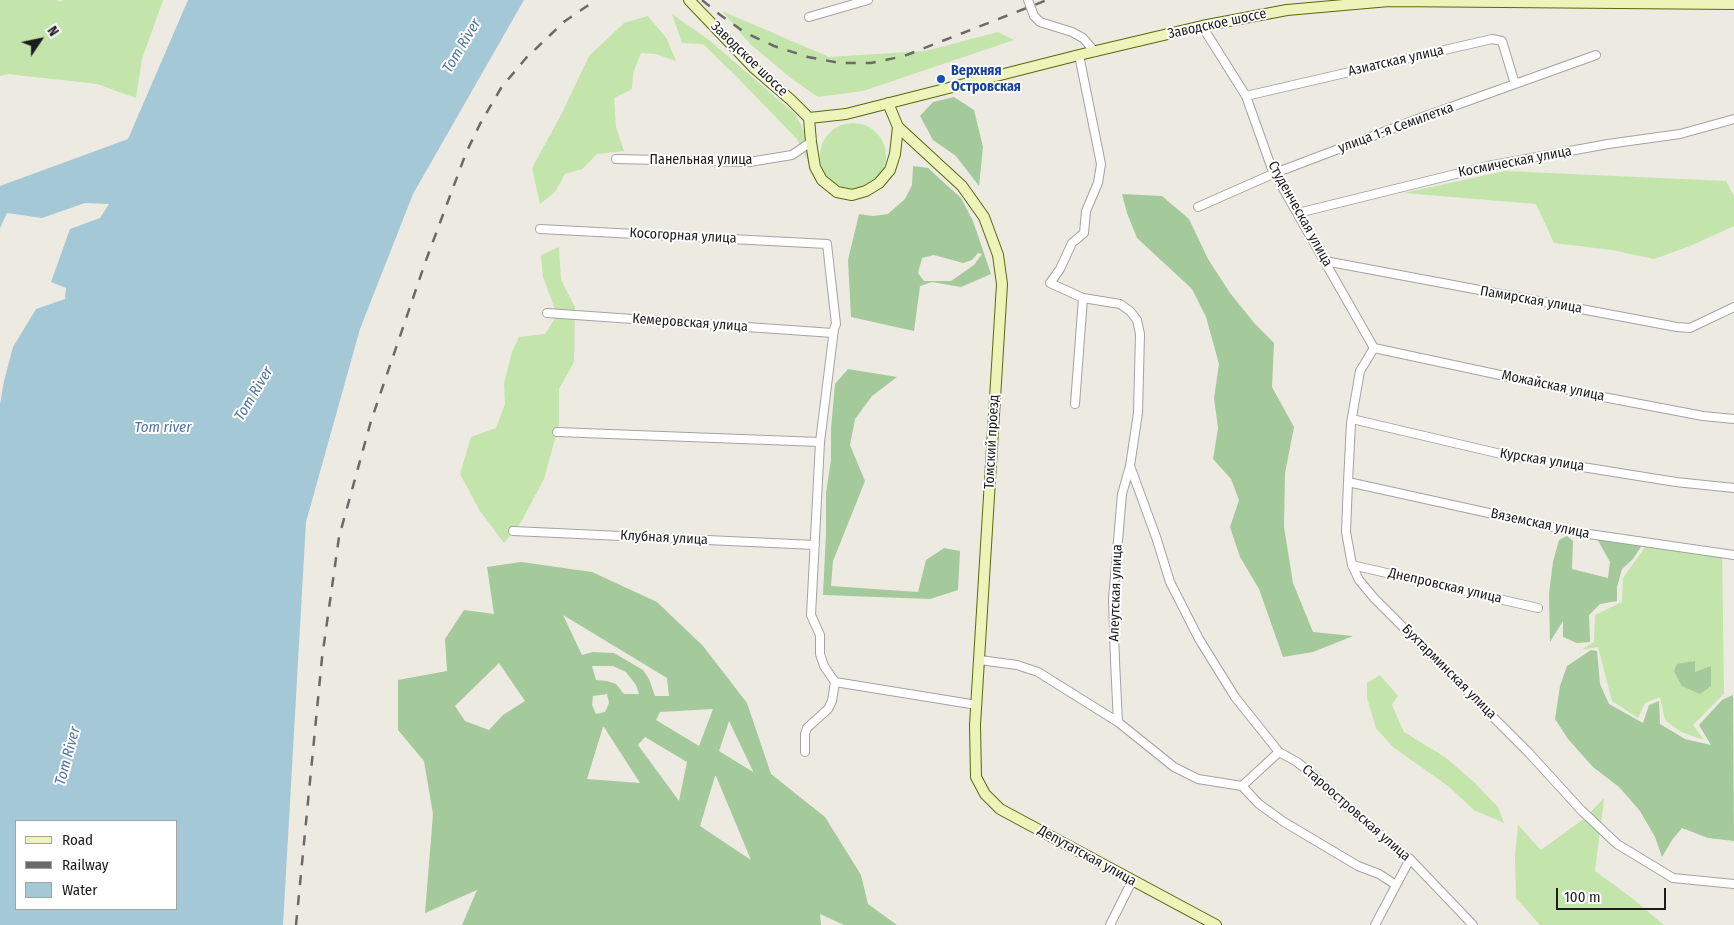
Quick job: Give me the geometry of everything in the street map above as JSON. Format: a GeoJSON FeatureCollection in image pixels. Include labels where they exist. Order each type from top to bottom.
{"type":"FeatureCollection","features":[{"type":"Feature","properties":{"kind":"main road","name":"Заводское шоссе"},"geometry":{"type":"LineString","coordinates":[[688,0],[754,68],[809,118],[846,114],[1079,55],[1202,26],[1287,10],[1389,1],[1734,4]]}},
{"type":"Feature","properties":{"kind":"main road"},"geometry":{"type":"LineString","coordinates":[[809,118],[815,167],[822,180],[837,192],[852,195],[866,191],[879,183],[890,170],[895,154],[898,127],[888,103]]}},
{"type":"Feature","properties":{"kind":"main road","name":"Томский проезд"},"geometry":{"type":"LineString","coordinates":[[898,127],[962,186],[984,217],[998,256],[1002,284],[975,725],[975,768]]}},
{"type":"Feature","properties":{"kind":"main road","name":"Депутатская улица"},"geometry":{"type":"LineString","coordinates":[[975,768],[976,778],[985,794],[1000,809],[1216,925]]}},
{"type":"Feature","properties":{"kind":"street"},"geometry":{"type":"LineString","coordinates":[[809,17],[868,0]]}},
{"type":"Feature","properties":{"kind":"street"},"geometry":{"type":"LineString","coordinates":[[1028,0],[1034,16],[1040,22],[1072,32],[1083,38],[1095,52]]}},
{"type":"Feature","properties":{"kind":"street","name":"Студенческая улица"},"geometry":{"type":"LineString","coordinates":[[1202,26],[1246,96],[1275,173],[1374,348]]}},
{"type":"Feature","properties":{"kind":"street","name":"Азиатская улица"},"geometry":{"type":"LineString","coordinates":[[1246,96],[1492,39],[1502,41],[1515,84]]}},
{"type":"Feature","properties":{"kind":"street","name":"Староостровская улица"},"geometry":{"type":"LineString","coordinates":[[1079,55],[1100,164],[1098,184],[1086,211],[1084,233],[1072,243],[1060,269],[1050,283],[1083,298],[1120,304],[1130,311],[1137,320],[1140,334],[1138,413],[1130,466],[1170,582],[1199,639],[1235,697],[1279,752],[1297,762],[1316,777],[1337,798],[1410,859],[1473,925]]}},
{"type":"Feature","properties":{"kind":"street","name":"улица 1-я Семилетка"},"geometry":{"type":"LineString","coordinates":[[1198,207],[1275,173],[1423,117],[1596,56]]}},
{"type":"Feature","properties":{"kind":"street","name":"Космическая улица"},"geometry":{"type":"LineString","coordinates":[[1298,213],[1488,166],[1608,144],[1680,134],[1734,119]]}},
{"type":"Feature","properties":{"kind":"street","name":"Панельная улица"},"geometry":{"type":"LineString","coordinates":[[616,159],[749,162],[792,155],[811,142]]}},
{"type":"Feature","properties":{"kind":"street","name":"Косогорная улица"},"geometry":{"type":"LineString","coordinates":[[540,229],[827,244],[836,324],[833,331]]}},
{"type":"Feature","properties":{"kind":"street","name":"Памирская улица"},"geometry":{"type":"LineString","coordinates":[[1325,261],[1677,327],[1690,328],[1734,307]]}},
{"type":"Feature","properties":{"kind":"street"},"geometry":{"type":"LineString","coordinates":[[1075,404],[1083,298]]}},
{"type":"Feature","properties":{"kind":"street","name":"Кемеровская улица"},"geometry":{"type":"LineString","coordinates":[[547,313],[833,331]]}},
{"type":"Feature","properties":{"kind":"street"},"geometry":{"type":"LineString","coordinates":[[805,752],[805,734],[808,728],[828,709],[832,701],[835,682],[824,666],[820,654],[820,635],[811,615],[820,442],[833,331]]}},
{"type":"Feature","properties":{"kind":"street","name":"Можайская улица"},"geometry":{"type":"LineString","coordinates":[[1374,348],[1598,396],[1703,416],[1734,419]]}},
{"type":"Feature","properties":{"kind":"street","name":"Бухтарминская улица"},"geometry":{"type":"LineString","coordinates":[[1374,348],[1360,371],[1352,419],[1346,532],[1352,565],[1359,580],[1374,598],[1522,746],[1581,810],[1616,844],[1673,878],[1734,884]]}},
{"type":"Feature","properties":{"kind":"street","name":"Курская улица"},"geometry":{"type":"LineString","coordinates":[[1352,419],[1501,454],[1676,482],[1734,488]]}},
{"type":"Feature","properties":{"kind":"street"},"geometry":{"type":"LineString","coordinates":[[557,432],[820,442]]}},
{"type":"Feature","properties":{"kind":"street","name":"Алеутская улица"},"geometry":{"type":"LineString","coordinates":[[1118,722],[1113,599],[1122,494],[1130,466]]}},
{"type":"Feature","properties":{"kind":"street","name":"Вяземская улица"},"geometry":{"type":"LineString","coordinates":[[1348,482],[1575,532],[1734,555]]}},
{"type":"Feature","properties":{"kind":"street","name":"Клубная улица"},"geometry":{"type":"LineString","coordinates":[[513,532],[815,545]]}},
{"type":"Feature","properties":{"kind":"street","name":"Днепровская улица"},"geometry":{"type":"LineString","coordinates":[[1352,565],[1538,608]]}},
{"type":"Feature","properties":{"kind":"street"},"geometry":{"type":"LineString","coordinates":[[980,660],[1017,665],[1038,672],[1118,722],[1174,767],[1198,779],[1242,786],[1259,804],[1284,822],[1358,866],[1379,874],[1396,885]]}},
{"type":"Feature","properties":{"kind":"street"},"geometry":{"type":"LineString","coordinates":[[835,682],[977,705]]}},
{"type":"Feature","properties":{"kind":"street"},"geometry":{"type":"LineString","coordinates":[[1242,786],[1279,752]]}},
{"type":"Feature","properties":{"kind":"street"},"geometry":{"type":"LineString","coordinates":[[1374,925],[1410,859]]}},
{"type":"Feature","properties":{"kind":"street"},"geometry":{"type":"LineString","coordinates":[[1110,925],[1132,881]]}},
{"type":"Feature","properties":{"kind":"green space"},"geometry":{"type":"Polygon","coordinates":[[[0,0],[57,0],[60,2],[63,0],[163,0],[142,59],[136,98],[97,84],[7,74],[0,76],[0,0]]]}},
{"type":"Feature","properties":{"kind":"green space"},"geometry":{"type":"Polygon","coordinates":[[[722,11],[829,57],[925,51],[998,32],[1014,40],[863,91],[818,97],[792,79],[750,44],[722,11]]]}},
{"type":"Feature","properties":{"kind":"green space"},"geometry":{"type":"Polygon","coordinates":[[[672,14],[709,40],[795,114],[812,146],[814,173],[797,139],[737,77],[703,44],[682,43],[672,14]]]}},
{"type":"Feature","properties":{"kind":"green space"},"geometry":{"type":"Polygon","coordinates":[[[648,16],[667,39],[676,61],[656,54],[641,53],[633,73],[632,89],[614,98],[616,127],[624,151],[597,154],[582,169],[565,174],[555,192],[540,204],[532,168],[562,113],[589,56],[624,23],[648,16]]]}},
{"type":"Feature","properties":{"kind":"green space"},"geometry":{"type":"Polygon","coordinates":[[[954,97],[974,110],[983,147],[979,186],[956,156],[933,140],[920,116],[933,102],[954,97]]]}},
{"type":"Feature","properties":{"kind":"green space"},"geometry":{"type":"Polygon","coordinates":[[[853,123],[865,126],[876,133],[883,144],[886,156],[883,168],[876,179],[865,186],[853,189],[841,186],[830,179],[823,168],[820,156],[823,144],[830,133],[841,126],[853,123]]]}},
{"type":"Feature","properties":{"kind":"green space"},"geometry":{"type":"Polygon","coordinates":[[[913,166],[928,168],[961,198],[973,221],[991,274],[961,287],[932,282],[920,286],[914,331],[851,317],[848,260],[859,214],[873,216],[888,214],[905,199],[912,185],[913,166]],[[978,253],[972,260],[963,263],[934,255],[922,258],[918,273],[924,281],[951,281],[974,265],[982,254],[978,253]]]}},
{"type":"Feature","properties":{"kind":"green space"},"geometry":{"type":"Polygon","coordinates":[[[1505,171],[1726,181],[1734,196],[1734,226],[1690,246],[1654,259],[1612,250],[1554,243],[1536,204],[1404,193],[1505,171]]]}},
{"type":"Feature","properties":{"kind":"green space"},"geometry":{"type":"Polygon","coordinates":[[[1122,194],[1162,196],[1189,219],[1208,259],[1230,293],[1255,324],[1274,343],[1272,387],[1294,427],[1285,473],[1284,527],[1293,583],[1313,632],[1353,636],[1313,652],[1283,657],[1259,589],[1240,557],[1230,527],[1239,500],[1231,479],[1213,459],[1218,428],[1214,398],[1219,364],[1206,317],[1192,289],[1137,238],[1122,194]]]}},
{"type":"Feature","properties":{"kind":"green space"},"geometry":{"type":"Polygon","coordinates":[[[559,247],[561,280],[575,307],[574,362],[559,389],[559,424],[544,479],[521,522],[504,543],[480,511],[460,474],[471,437],[496,428],[505,404],[504,383],[512,352],[519,337],[545,334],[557,315],[543,277],[541,255],[559,247]]]}},
{"type":"Feature","properties":{"kind":"green space"},"geometry":{"type":"Polygon","coordinates":[[[848,369],[897,377],[872,396],[855,419],[850,445],[865,481],[833,561],[831,586],[918,592],[926,560],[944,548],[960,551],[958,590],[930,599],[823,595],[826,493],[831,460],[831,429],[835,384],[848,369]]]}},
{"type":"Feature","properties":{"kind":"green space"},"geometry":{"type":"Polygon","coordinates":[[[1595,535],[1644,542],[1633,559],[1622,569],[1617,587],[1617,601],[1600,604],[1589,615],[1590,642],[1577,643],[1563,637],[1563,621],[1550,642],[1549,594],[1553,562],[1559,540],[1567,536],[1573,541],[1572,569],[1608,578],[1610,562],[1595,535]]]}},
{"type":"Feature","properties":{"kind":"green space"},"geometry":{"type":"Polygon","coordinates":[[[1648,543],[1722,548],[1724,694],[1693,725],[1704,740],[1681,732],[1665,720],[1660,697],[1645,703],[1638,718],[1612,701],[1598,647],[1581,650],[1594,642],[1595,615],[1622,602],[1623,578],[1648,543]]]}},
{"type":"Feature","properties":{"kind":"green space"},"geometry":{"type":"Polygon","coordinates":[[[521,562],[592,572],[657,602],[703,646],[747,703],[771,774],[825,817],[861,875],[868,904],[897,925],[844,925],[820,914],[821,925],[462,925],[477,890],[425,913],[433,814],[424,761],[398,730],[398,680],[447,671],[445,639],[464,610],[494,614],[487,567],[521,562]],[[563,615],[582,655],[593,652],[614,653],[643,670],[649,679],[655,696],[669,696],[667,678],[563,615]],[[499,663],[455,706],[465,721],[489,730],[503,715],[525,701],[499,663]],[[592,666],[596,680],[616,684],[624,694],[639,694],[636,685],[626,672],[613,666],[592,666]],[[607,694],[593,696],[592,705],[596,714],[605,712],[609,703],[607,694]],[[713,709],[660,712],[656,720],[699,746],[713,709]],[[729,721],[719,751],[753,771],[729,721]],[[603,727],[587,779],[640,783],[604,727],[603,727]],[[645,737],[638,745],[679,801],[687,762],[645,737]],[[716,776],[700,826],[751,860],[716,776]]]}},
{"type":"Feature","properties":{"kind":"green space"},"geometry":{"type":"Polygon","coordinates":[[[1591,650],[1597,651],[1600,684],[1609,704],[1643,723],[1649,705],[1659,701],[1660,724],[1685,739],[1711,745],[1699,725],[1722,700],[1733,695],[1734,841],[1708,838],[1682,828],[1662,857],[1655,837],[1640,811],[1619,787],[1593,767],[1568,739],[1555,719],[1560,686],[1567,666],[1591,650]]]}},
{"type":"Feature","properties":{"kind":"green space"},"geometry":{"type":"Polygon","coordinates":[[[1695,661],[1695,672],[1711,666],[1711,686],[1700,694],[1682,686],[1674,671],[1677,664],[1695,661]]]}},
{"type":"Feature","properties":{"kind":"green space"},"geometry":{"type":"Polygon","coordinates":[[[1380,675],[1398,696],[1392,705],[1404,732],[1445,757],[1474,782],[1498,807],[1504,823],[1474,810],[1448,786],[1393,747],[1376,728],[1367,698],[1367,683],[1380,675]]]}},
{"type":"Feature","properties":{"kind":"green space"},"geometry":{"type":"Polygon","coordinates":[[[1604,798],[1595,871],[1664,925],[1540,925],[1516,898],[1515,855],[1518,825],[1541,850],[1585,818],[1604,798]]]}},
{"type":"Feature","properties":{"kind":"water","name":"Tom river"},"geometry":{"type":"Polygon","coordinates":[[[188,0],[524,0],[413,194],[360,329],[306,522],[283,925],[0,925],[0,404],[13,347],[36,309],[65,299],[66,288],[51,282],[70,229],[100,218],[109,204],[85,203],[42,218],[7,213],[0,228],[0,186],[128,139],[188,0]]]}},
{"type":"Feature","properties":{"kind":"railway"},"geometry":{"type":"LineString","coordinates":[[296,925],[322,658],[339,537],[371,421],[425,263],[466,153],[480,124],[501,88],[526,58],[565,21],[596,0]]}},
{"type":"Feature","properties":{"kind":"railway"},"geometry":{"type":"LineString","coordinates":[[702,0],[744,32],[774,46],[808,57],[840,63],[871,63],[904,56],[1047,0]]}},
{"type":"Feature","properties":{"kind":"place","name":"Верхняя Островская"},"geometry":{"type":"Point","coordinates":[941,79]}},
{"type":"Feature","properties":{"kind":"water label","name":"Tom River"},"geometry":{"type":"Point","coordinates":[462,46]}},
{"type":"Feature","properties":{"kind":"water label","name":"Tom River"},"geometry":{"type":"Point","coordinates":[254,394]}},
{"type":"Feature","properties":{"kind":"water label","name":"Tom River"},"geometry":{"type":"Point","coordinates":[68,756]}}]}
